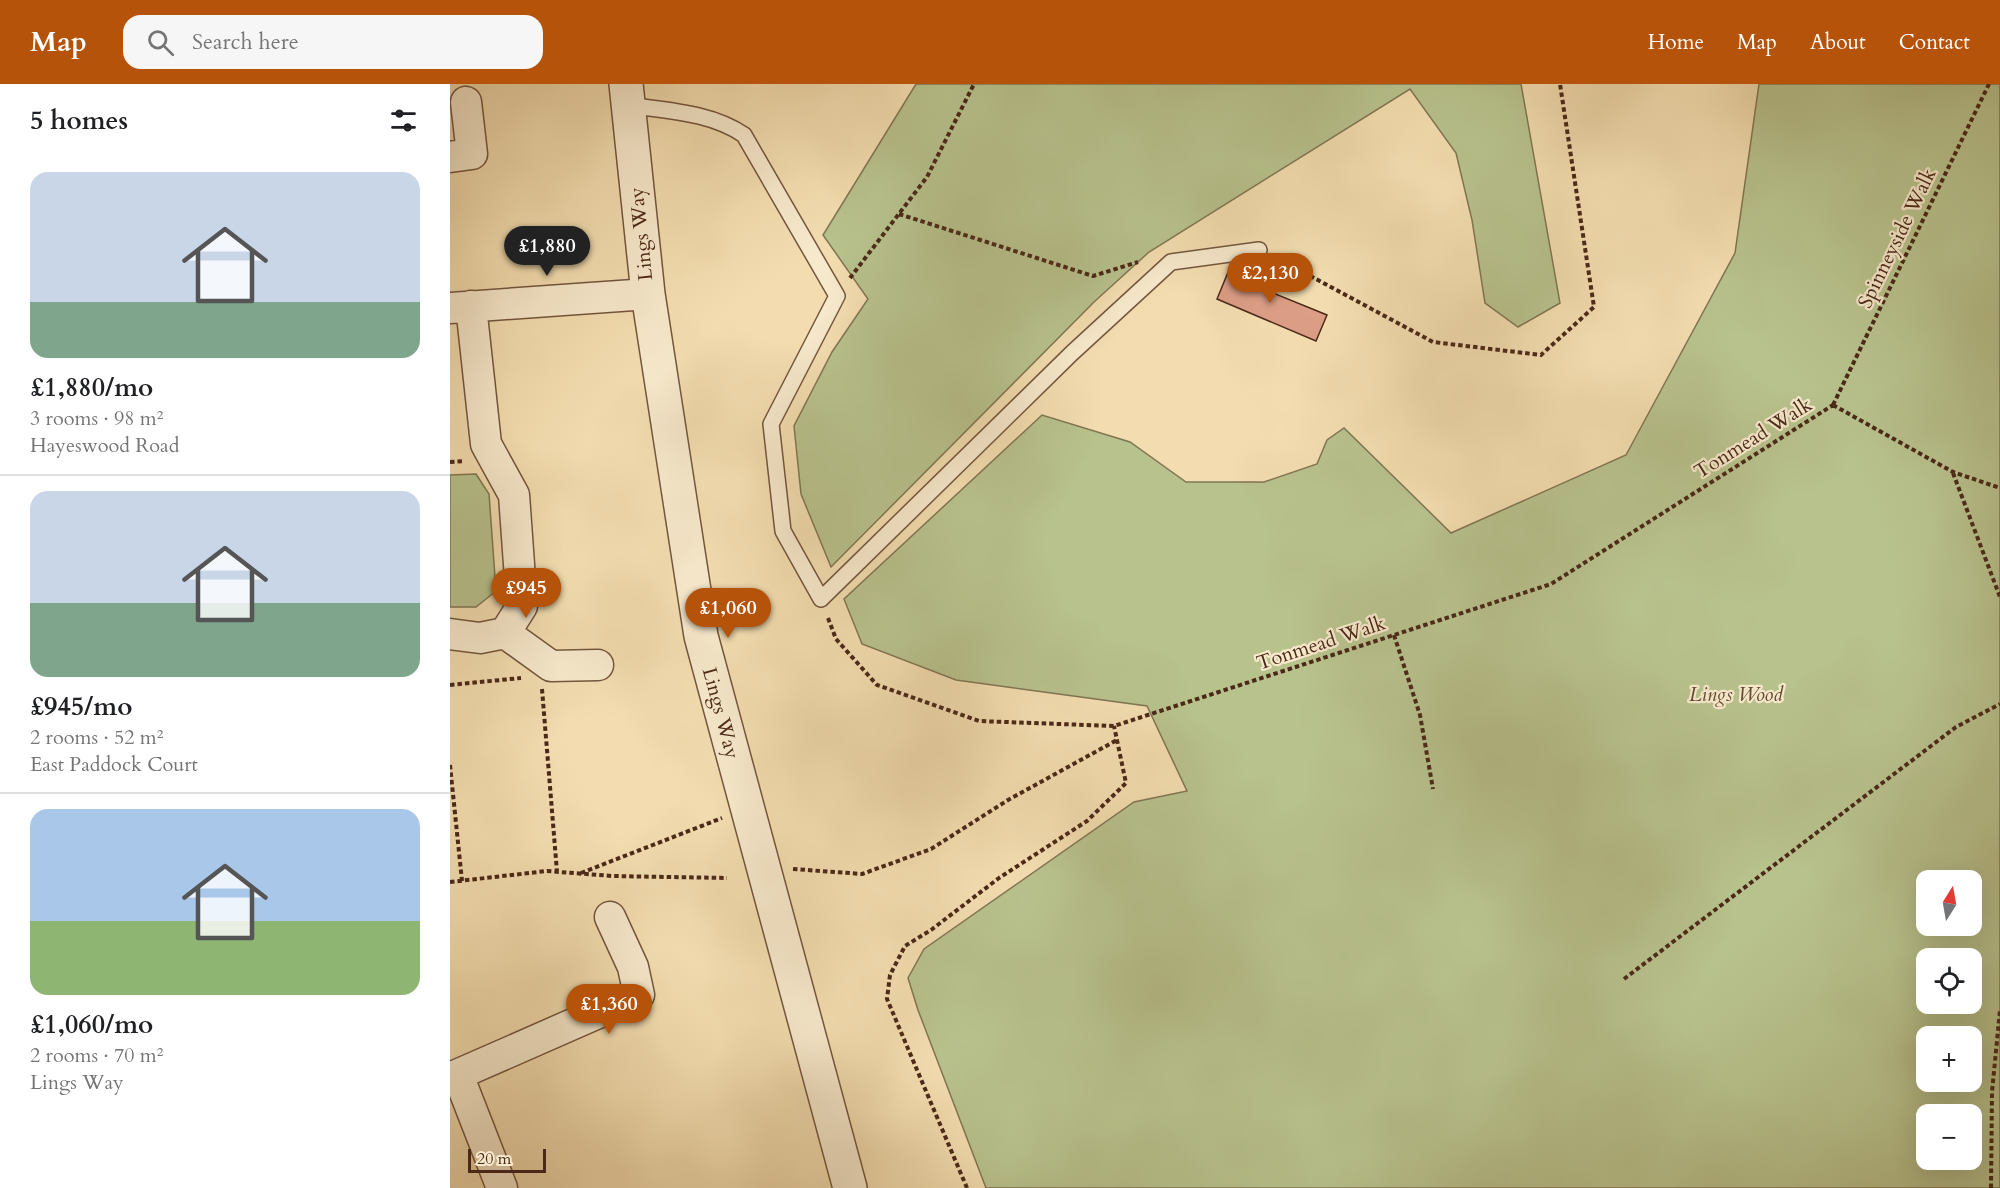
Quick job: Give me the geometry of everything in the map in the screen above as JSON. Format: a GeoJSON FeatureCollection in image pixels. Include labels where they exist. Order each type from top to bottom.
{"type":"FeatureCollection","features":[{"type":"Feature","properties":{"kind":"street","name":"Lings Way"},"geometry":{"type":"LineString","coordinates":[[626,94],[648,294],[700,636],[850,1188]]}},
{"type":"Feature","properties":{"kind":"street"},"geometry":{"type":"LineString","coordinates":[[450,157],[472,154],[460,97]]}},
{"type":"Feature","properties":{"kind":"street"},"geometry":{"type":"LineString","coordinates":[[450,634],[480,638],[505,633],[522,606],[514,495],[486,444],[461,307],[648,294]]}},
{"type":"Feature","properties":{"kind":"street"},"geometry":{"type":"LineString","coordinates":[[505,633],[541,668],[598,665]]}},
{"type":"Feature","properties":{"kind":"street"},"geometry":{"type":"LineString","coordinates":[[502,1188],[454,1077],[639,995],[633,967],[609,916]]}},
{"type":"Feature","properties":{"kind":"lane"},"geometry":{"type":"LineString","coordinates":[[626,94],[711,118],[729,125],[744,135],[837,296],[771,424],[783,531],[821,599],[1072,353],[1171,262],[1259,250]]}},
{"type":"Feature","properties":{"kind":"path"},"geometry":{"type":"LineString","coordinates":[[837,296],[927,177],[974,84]]}},
{"type":"Feature","properties":{"kind":"path"},"geometry":{"type":"LineString","coordinates":[[1259,250],[1433,342],[1541,355],[1594,307],[1560,84]]}},
{"type":"Feature","properties":{"kind":"path","name":"Spinneyside Walk"},"geometry":{"type":"LineString","coordinates":[[1833,405],[1989,84]]}},
{"type":"Feature","properties":{"kind":"path"},"geometry":{"type":"LineString","coordinates":[[899,214],[1093,276],[1149,259]]}},
{"type":"Feature","properties":{"kind":"path"},"geometry":{"type":"LineString","coordinates":[[1833,405],[1953,472],[2000,488]]}},
{"type":"Feature","properties":{"kind":"path","name":"Tonmead Walk"},"geometry":{"type":"LineString","coordinates":[[821,599],[836,639],[877,685],[979,721],[1114,726],[1551,584],[1833,405]]}},
{"type":"Feature","properties":{"kind":"path"},"geometry":{"type":"LineString","coordinates":[[1953,472],[2000,597]]}},
{"type":"Feature","properties":{"kind":"path"},"geometry":{"type":"LineString","coordinates":[[1395,635],[1420,715],[1433,789]]}},
{"type":"Feature","properties":{"kind":"path"},"geometry":{"type":"LineString","coordinates":[[450,685],[541,668],[557,872]]}},
{"type":"Feature","properties":{"kind":"path"},"geometry":{"type":"LineString","coordinates":[[1624,979],[1956,727],[2000,704]]}},
{"type":"Feature","properties":{"kind":"path"},"geometry":{"type":"LineString","coordinates":[[967,1188],[887,999],[890,975],[905,946],[931,930],[999,878],[1087,821],[1126,783],[1114,726]]}},
{"type":"Feature","properties":{"kind":"path"},"geometry":{"type":"LineString","coordinates":[[786,868],[862,874],[931,849],[1008,800],[1117,740]]}},
{"type":"Feature","properties":{"kind":"path"},"geometry":{"type":"LineString","coordinates":[[450,765],[462,881]]}},
{"type":"Feature","properties":{"kind":"path"},"geometry":{"type":"LineString","coordinates":[[580,873],[747,808]]}},
{"type":"Feature","properties":{"kind":"path"},"geometry":{"type":"LineString","coordinates":[[450,882],[557,872],[727,878]]}},
{"type":"Feature","properties":{"kind":"path"},"geometry":{"type":"LineString","coordinates":[[1991,1188],[1992,1092],[2000,1010]]}},
{"type":"Feature","properties":{"kind":"green space"},"geometry":{"type":"Polygon","coordinates":[[[916,84],[1521,84],[1560,303],[1518,327],[1485,303],[1472,220],[1456,153],[1410,89],[1149,252],[1094,302],[831,567],[801,494],[794,426],[832,352],[868,299],[823,235],[916,84]]]}},
{"type":"Feature","properties":{"kind":"green space","name":"Lings Wood"},"geometry":{"type":"Polygon","coordinates":[[[1759,84],[2000,84],[2000,1188],[986,1188],[908,978],[924,949],[1134,802],[1187,791],[1147,706],[956,680],[862,644],[844,599],[1042,415],[1130,442],[1186,482],[1264,482],[1317,464],[1327,440],[1344,428],[1451,533],[1626,455],[1735,253],[1759,84]]]}},
{"type":"Feature","properties":{"kind":"green space"},"geometry":{"type":"Polygon","coordinates":[[[476,474],[489,494],[496,591],[476,607],[450,607],[450,475],[476,474]]]}},
{"type":"Feature","properties":{"kind":"building"},"geometry":{"type":"Polygon","coordinates":[[[1231,265],[1260,277],[1256,286],[1327,315],[1316,341],[1217,299],[1231,265]]]}}]}
